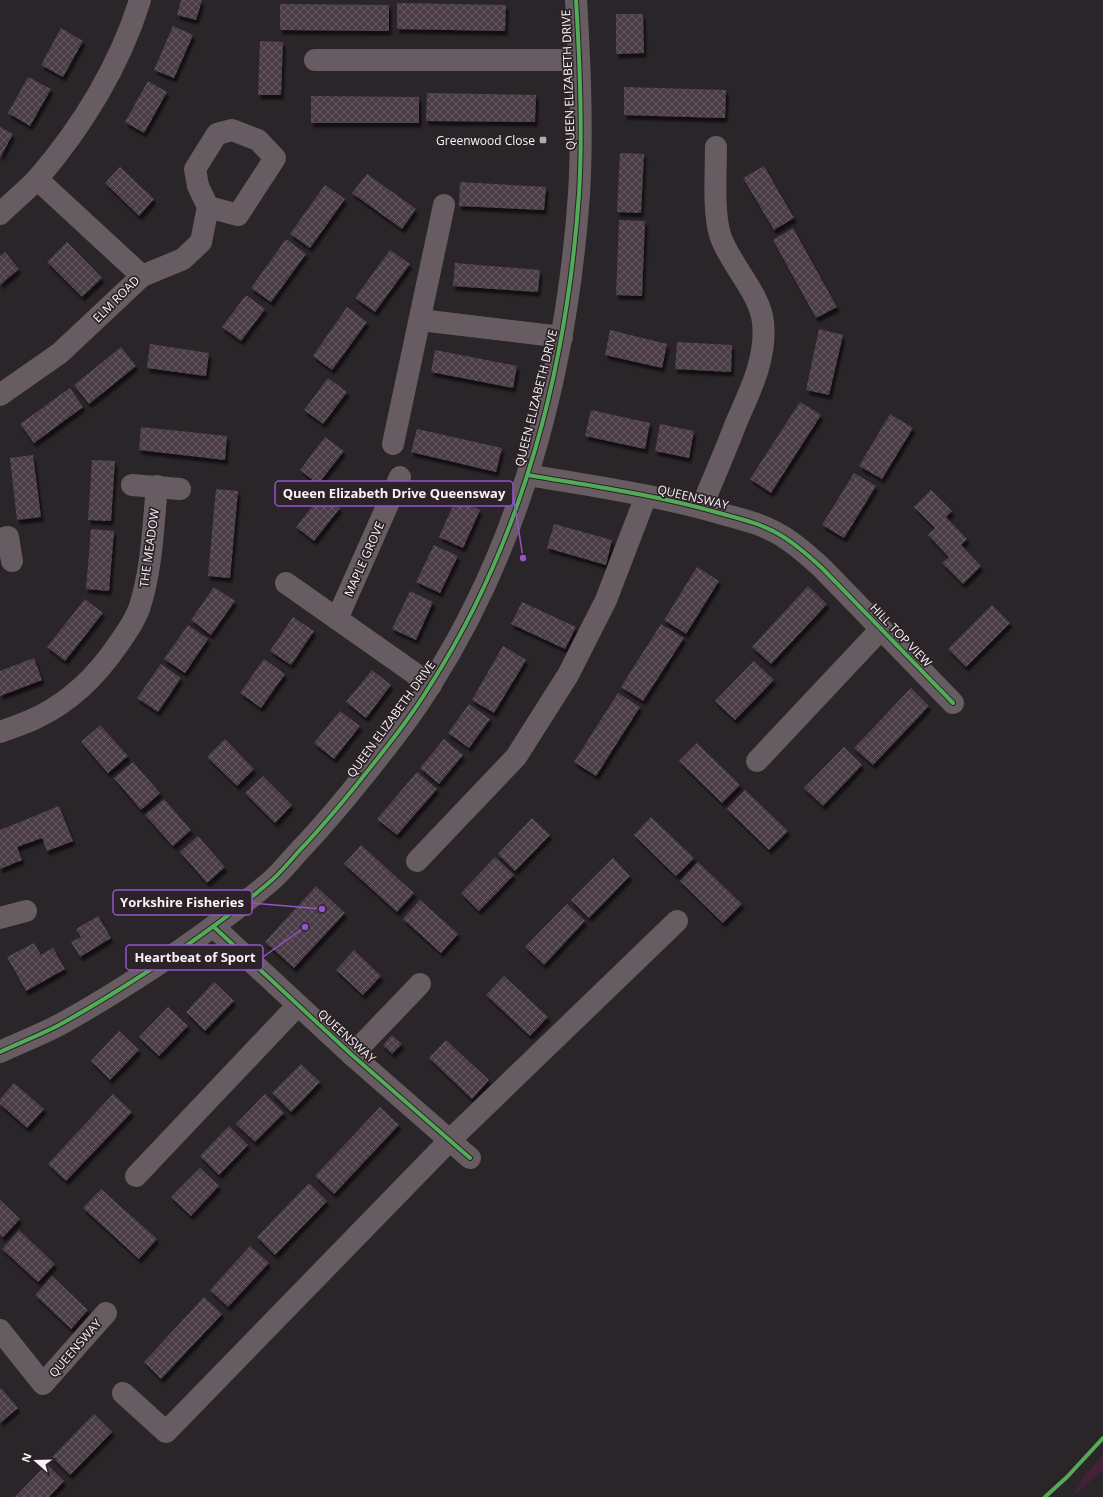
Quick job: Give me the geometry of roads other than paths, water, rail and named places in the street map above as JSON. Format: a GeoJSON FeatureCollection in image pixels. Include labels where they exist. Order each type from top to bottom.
{"type":"FeatureCollection","features":[{"type":"Feature","properties":{"kind":"street"},"geometry":{"type":"LineString","coordinates":[[0,214],[37,179],[94,102],[119,55],[140,0]]}},
{"type":"Feature","properties":{"kind":"street","name":"QUEEN ELIZABETH DRIVE"},"geometry":{"type":"LineString","coordinates":[[0,1052],[56,1026],[129,984],[214,927],[274,878],[329,819],[377,760],[431,685],[463,629],[507,534],[528,475],[542,426],[562,337],[572,271],[579,192],[579,60],[576,0]]}},
{"type":"Feature","properties":{"kind":"street"},"geometry":{"type":"LineString","coordinates":[[315,60],[579,60]]}},
{"type":"Feature","properties":{"kind":"street","name":"QUEENSWAY"},"geometry":{"type":"LineString","coordinates":[[701,508],[757,374],[764,346],[763,320],[755,298],[734,264],[720,235],[716,210],[716,147]]}},
{"type":"Feature","properties":{"kind":"street","name":"ELM ROAD"},"geometry":{"type":"LineString","coordinates":[[0,395],[60,353],[142,276],[37,179]]}},
{"type":"Feature","properties":{"kind":"street"},"geometry":{"type":"LineString","coordinates":[[393,444],[444,205]]}},
{"type":"Feature","properties":{"kind":"street"},"geometry":{"type":"LineString","coordinates":[[142,276],[183,259],[201,242],[208,208]]}},
{"type":"Feature","properties":{"kind":"street"},"geometry":{"type":"LineString","coordinates":[[420,320],[562,337]]}},
{"type":"Feature","properties":{"kind":"street","name":"QUEENSWAY"},"geometry":{"type":"LineString","coordinates":[[528,475],[646,496],[701,508],[755,523],[781,535],[802,550],[834,581]]}},
{"type":"Feature","properties":{"kind":"street","name":"MAPLE GROVE"},"geometry":{"type":"LineString","coordinates":[[337,619],[400,477]]}},
{"type":"Feature","properties":{"kind":"street"},"geometry":{"type":"LineString","coordinates":[[132,485],[180,488]]}},
{"type":"Feature","properties":{"kind":"street","name":"THE MEADOW"},"geometry":{"type":"LineString","coordinates":[[0,732],[40,716],[73,695],[86,684],[105,663],[123,637],[138,610],[147,577],[157,486]]}},
{"type":"Feature","properties":{"kind":"street","name":"QUEENSWAY"},"geometry":{"type":"LineString","coordinates":[[417,861],[516,757],[568,675],[606,600],[646,496]]}},
{"type":"Feature","properties":{"kind":"street"},"geometry":{"type":"LineString","coordinates":[[0,539],[8,537],[12,561]]}},
{"type":"Feature","properties":{"kind":"street","name":"HILL TOP VIEW"},"geometry":{"type":"LineString","coordinates":[[834,581],[953,702]]}},
{"type":"Feature","properties":{"kind":"street"},"geometry":{"type":"LineString","coordinates":[[286,583],[431,685]]}},
{"type":"Feature","properties":{"kind":"street","name":"HILL TOP VIEW"},"geometry":{"type":"LineString","coordinates":[[757,761],[882,629]]}},
{"type":"Feature","properties":{"kind":"street"},"geometry":{"type":"LineString","coordinates":[[0,918],[26,911]]}},
{"type":"Feature","properties":{"kind":"street"},"geometry":{"type":"LineString","coordinates":[[123,1393],[166,1432],[450,1140],[677,921]]}},
{"type":"Feature","properties":{"kind":"street","name":"QUEENSWAY"},"geometry":{"type":"LineString","coordinates":[[214,927],[352,1055],[470,1158]]}},
{"type":"Feature","properties":{"kind":"street"},"geometry":{"type":"LineString","coordinates":[[352,1055],[420,984]]}},
{"type":"Feature","properties":{"kind":"street"},"geometry":{"type":"LineString","coordinates":[[136,1176],[298,1005]]}},
{"type":"Feature","properties":{"kind":"street","name":"QUEENSWAY"},"geometry":{"type":"LineString","coordinates":[[0,1330],[43,1384],[106,1313]]}},
{"type":"Feature","properties":{"kind":"place","name":"Greenwood Close"},"geometry":{"type":"Point","coordinates":[543,140]}},
{"type":"Feature","properties":{"kind":"place","name":"Queen Elizabeth Drive Queensway"},"geometry":{"type":"Point","coordinates":[523,558]}},
{"type":"Feature","properties":{"kind":"place","name":"Yorkshire Fisheries"},"geometry":{"type":"Point","coordinates":[322,909]}},
{"type":"Feature","properties":{"kind":"place","name":"Heartbeat of Sport"},"geometry":{"type":"Point","coordinates":[305,927]}}]}
